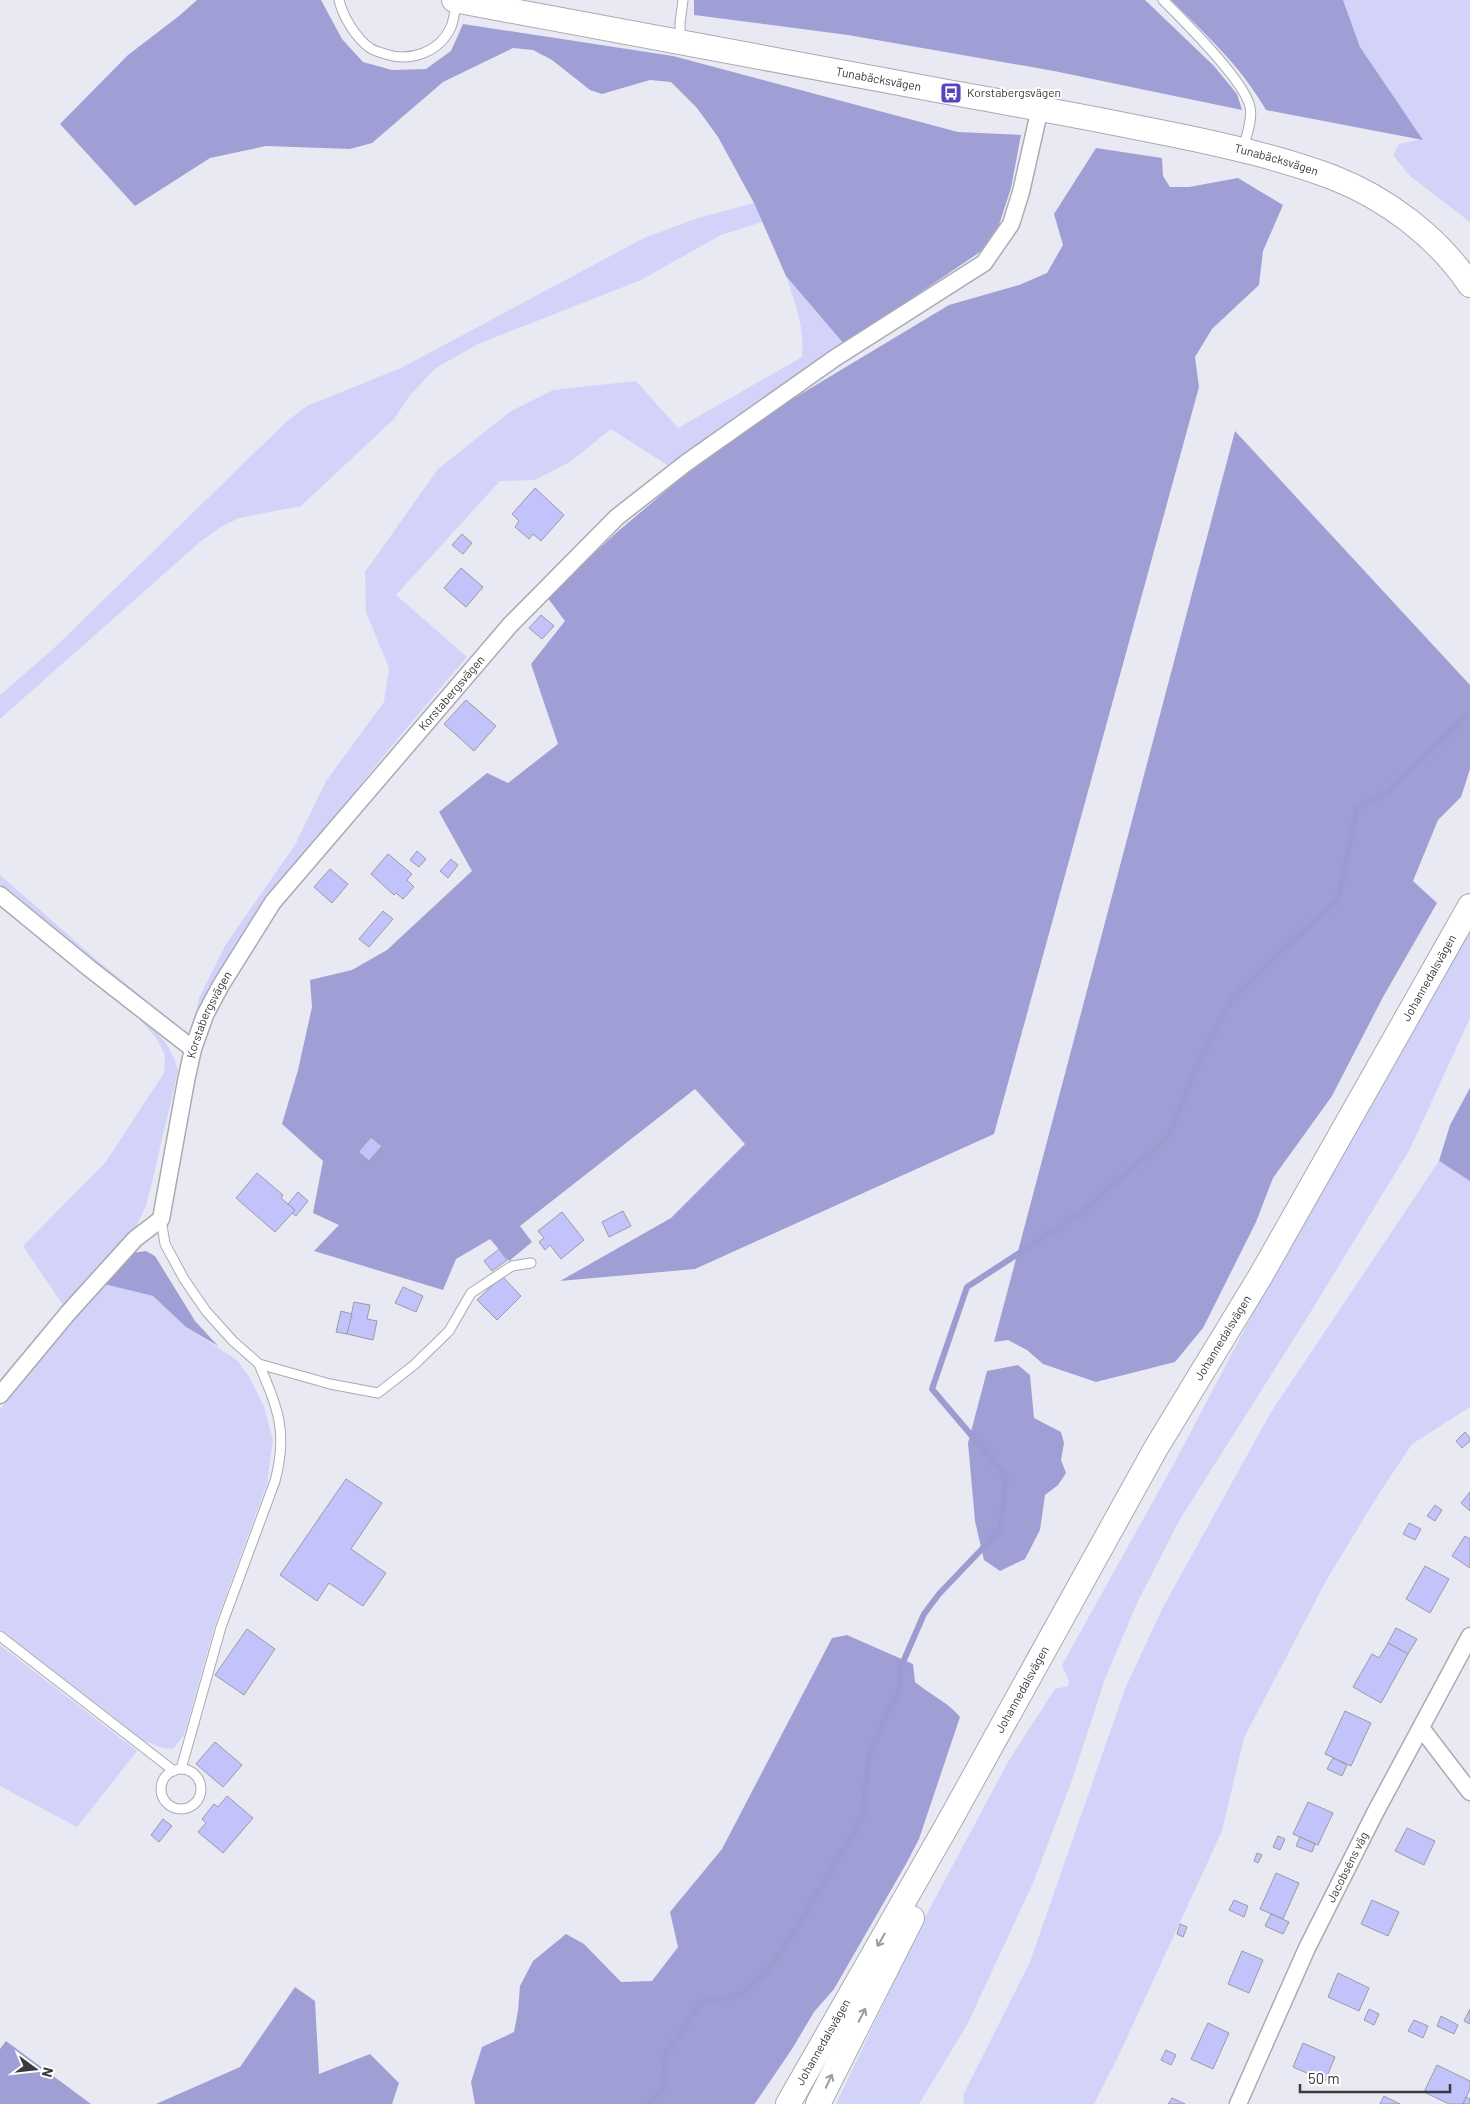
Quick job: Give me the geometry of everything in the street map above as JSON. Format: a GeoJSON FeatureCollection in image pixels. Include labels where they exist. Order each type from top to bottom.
{"type":"FeatureCollection","features":[{"type":"Feature","properties":{"kind":"main road","name":"Tunabäcksvägen"},"geometry":{"type":"LineString","coordinates":[[456,0],[1040,108],[1243,150],[1332,177],[1378,200],[1400,214],[1426,235],[1444,252],[1470,285]]}},
{"type":"Feature","properties":{"kind":"main road","name":"Johannedalsvägen"},"geometry":{"type":"LineString","coordinates":[[788,2104],[949,1822],[1156,1448],[1260,1277],[1468,907]]}},
{"type":"Feature","properties":{"kind":"main road","name":"Johannedalsvägen"},"geometry":{"type":"LineString","coordinates":[[818,2104],[957,1831],[1170,1454],[1260,1277]]}},
{"type":"Feature","properties":{"kind":"street","name":"Korstabergsvägen"},"geometry":{"type":"LineString","coordinates":[[161,1219],[193,1049],[204,1015],[220,986],[274,902],[511,624],[617,517],[686,463],[835,358],[984,263],[1011,224],[1040,108]]}},
{"type":"Feature","properties":{"kind":"street"},"geometry":{"type":"LineString","coordinates":[[0,895],[89,968],[193,1049]]}},
{"type":"Feature","properties":{"kind":"street"},"geometry":{"type":"LineString","coordinates":[[0,1396],[68,1313],[135,1239],[161,1219]]}},
{"type":"Feature","properties":{"kind":"street","name":"Jacobséns väg"},"geometry":{"type":"LineString","coordinates":[[1238,2104],[1307,1948],[1470,1636]]}},
{"type":"Feature","properties":{"kind":"street"},"geometry":{"type":"LineString","coordinates":[[1422,1729],[1470,1792]]}},
{"type":"Feature","properties":{"kind":"lane"},"geometry":{"type":"LineString","coordinates":[[339,0],[342,10],[356,34],[371,49],[393,56],[417,56],[436,46],[450,28],[456,0]]}},
{"type":"Feature","properties":{"kind":"lane"},"geometry":{"type":"LineString","coordinates":[[680,41],[683,0]]}},
{"type":"Feature","properties":{"kind":"lane"},"geometry":{"type":"LineString","coordinates":[[1163,0],[1223,64],[1247,95],[1251,109],[1243,150]]}},
{"type":"Feature","properties":{"kind":"lane"},"geometry":{"type":"LineString","coordinates":[[161,1219],[165,1244],[184,1279],[206,1311],[233,1341],[259,1364],[330,1384],[378,1393],[414,1365],[449,1331],[471,1293],[512,1266],[531,1262]]}},
{"type":"Feature","properties":{"kind":"lane"},"geometry":{"type":"LineString","coordinates":[[0,1636],[178,1770],[194,1774],[201,1786],[201,1793],[194,1804],[181,1809],[168,1805],[161,1793],[164,1779],[178,1770],[221,1627],[276,1481],[281,1458],[280,1418],[259,1364]]}},
{"type":"Feature","properties":{"kind":"shaded area"},"geometry":{"type":"Polygon","coordinates":[[[197,0],[321,0],[342,39],[363,62],[392,70],[426,69],[451,51],[463,24],[673,56],[958,132],[1021,135],[1011,188],[999,225],[980,252],[844,344],[786,276],[754,203],[718,137],[697,108],[671,82],[650,80],[602,94],[590,90],[552,60],[533,50],[513,48],[443,82],[372,143],[350,149],[266,146],[210,158],[135,206],[60,124],[128,55],[197,0]]]}},
{"type":"Feature","properties":{"kind":"shaded area"},"geometry":{"type":"Polygon","coordinates":[[[694,0],[1145,0],[1214,66],[1237,94],[1242,110],[1054,71],[848,35],[694,15],[694,0]]]}},
{"type":"Feature","properties":{"kind":"shaded area"},"geometry":{"type":"Polygon","coordinates":[[[1171,0],[1343,0],[1360,47],[1423,140],[1266,110],[1234,65],[1171,0]]]}},
{"type":"Feature","properties":{"kind":"shaded area"},"geometry":{"type":"Polygon","coordinates":[[[1343,0],[1470,0],[1470,222],[1410,176],[1393,155],[1399,144],[1422,139],[1360,47],[1343,0]]]}},
{"type":"Feature","properties":{"kind":"shaded area"},"geometry":{"type":"Polygon","coordinates":[[[1096,148],[1162,158],[1163,176],[1170,187],[1189,187],[1238,178],[1283,205],[1263,251],[1259,285],[1212,329],[1195,357],[1199,387],[994,1134],[695,1269],[560,1281],[671,1218],[745,1144],[695,1089],[520,1226],[532,1242],[509,1261],[490,1239],[456,1259],[443,1290],[314,1251],[339,1225],[313,1213],[323,1161],[282,1124],[298,1070],[312,1007],[310,980],[352,970],[387,950],[472,871],[439,812],[487,773],[508,783],[558,744],[531,664],[565,621],[547,597],[616,533],[680,479],[781,406],[949,305],[1019,285],[1047,273],[1063,245],[1054,214],[1096,148]]]}},
{"type":"Feature","properties":{"kind":"shaded area"},"geometry":{"type":"Polygon","coordinates":[[[754,203],[762,222],[721,235],[641,280],[478,344],[436,368],[410,395],[394,419],[301,506],[239,518],[221,527],[200,542],[0,719],[0,695],[51,651],[286,422],[307,406],[403,367],[644,238],[698,218],[754,203]]]}},
{"type":"Feature","properties":{"kind":"shaded area"},"geometry":{"type":"Polygon","coordinates":[[[786,276],[844,344],[667,465],[611,429],[570,462],[535,480],[500,481],[396,595],[467,657],[375,766],[271,897],[224,965],[196,1013],[199,998],[226,944],[295,845],[326,781],[384,702],[389,668],[366,612],[365,572],[438,469],[511,411],[553,390],[636,381],[678,428],[802,357],[801,326],[786,276]]]}},
{"type":"Feature","properties":{"kind":"shaded area"},"geometry":{"type":"Polygon","coordinates":[[[1235,431],[1470,685],[1470,769],[1461,797],[1438,820],[1413,881],[1437,903],[1383,997],[1332,1096],[1273,1178],[1256,1222],[1203,1328],[1175,1362],[1096,1382],[1043,1364],[1027,1350],[1008,1340],[994,1342],[1235,431]]]}},
{"type":"Feature","properties":{"kind":"shaded area"},"geometry":{"type":"Polygon","coordinates":[[[0,875],[98,961],[162,1013],[96,965],[7,891],[0,884],[0,875]]]}},
{"type":"Feature","properties":{"kind":"shaded area"},"geometry":{"type":"Polygon","coordinates":[[[1470,928],[1470,1018],[1410,1149],[1307,1318],[1179,1521],[1137,1603],[1105,1679],[1072,1780],[1033,1883],[967,2025],[919,2104],[836,2104],[923,1921],[1009,1760],[1055,1689],[1068,1686],[1069,1682],[1062,1665],[1176,1460],[1268,1285],[1447,973],[1470,928]]]}},
{"type":"Feature","properties":{"kind":"shaded area"},"geometry":{"type":"Polygon","coordinates":[[[133,1012],[161,1037],[175,1060],[178,1071],[146,1206],[137,1225],[65,1308],[23,1246],[105,1163],[164,1073],[165,1055],[157,1039],[133,1012]]]}},
{"type":"Feature","properties":{"kind":"shaded area"},"geometry":{"type":"Polygon","coordinates":[[[1470,1088],[1470,1181],[1439,1161],[1450,1125],[1470,1088]]]}},
{"type":"Feature","properties":{"kind":"shaded area"},"geometry":{"type":"Polygon","coordinates":[[[1439,1161],[1470,1181],[1470,1407],[1412,1444],[1380,1492],[1327,1579],[1244,1738],[1222,1831],[1118,2057],[1094,2104],[964,2104],[963,2095],[1030,1962],[1125,1689],[1162,1609],[1271,1412],[1439,1161]]]}},
{"type":"Feature","properties":{"kind":"shaded area"},"geometry":{"type":"Polygon","coordinates":[[[146,1251],[155,1256],[195,1321],[218,1346],[186,1327],[153,1296],[104,1284],[132,1253],[146,1251]]]}},
{"type":"Feature","properties":{"kind":"shaded area"},"geometry":{"type":"Polygon","coordinates":[[[104,1284],[153,1296],[186,1327],[237,1360],[250,1378],[264,1407],[273,1440],[267,1484],[215,1625],[184,1735],[173,1749],[162,1748],[143,1740],[0,1629],[0,1409],[104,1284]]]}},
{"type":"Feature","properties":{"kind":"shaded area"},"geometry":{"type":"Polygon","coordinates":[[[1018,1365],[1030,1375],[1034,1418],[1061,1432],[1064,1443],[1061,1460],[1066,1473],[1058,1485],[1045,1495],[1040,1530],[1025,1559],[1000,1571],[984,1560],[975,1521],[968,1443],[987,1371],[1018,1365]]]}},
{"type":"Feature","properties":{"kind":"shaded area"},"geometry":{"type":"Polygon","coordinates":[[[847,1635],[913,1664],[915,1682],[950,1707],[960,1717],[919,1839],[906,1864],[834,1989],[814,2012],[792,2049],[756,2102],[754,2104],[475,2104],[471,2082],[482,2047],[514,2032],[520,1986],[533,1961],[566,1934],[584,1944],[621,1982],[652,1981],[678,1947],[670,1912],[722,1849],[832,1638],[847,1635]]]}},
{"type":"Feature","properties":{"kind":"shaded area"},"geometry":{"type":"Polygon","coordinates":[[[0,1645],[137,1751],[77,1827],[0,1786],[0,1645]]]}},
{"type":"Feature","properties":{"kind":"shaded area"},"geometry":{"type":"Polygon","coordinates":[[[295,1987],[315,2001],[319,2074],[370,2054],[399,2083],[392,2104],[156,2104],[240,2067],[295,1987]]]}},
{"type":"Feature","properties":{"kind":"shaded area"},"geometry":{"type":"Polygon","coordinates":[[[6,2041],[91,2104],[0,2104],[0,2049],[6,2041]]]}},
{"type":"Feature","properties":{"kind":"building"},"geometry":{"type":"Polygon","coordinates":[[[535,488],[564,515],[541,541],[533,534],[529,539],[515,527],[519,521],[512,514],[535,488]]]}},
{"type":"Feature","properties":{"kind":"building"},"geometry":{"type":"Polygon","coordinates":[[[462,534],[472,543],[463,554],[452,545],[462,534]]]}},
{"type":"Feature","properties":{"kind":"building"},"geometry":{"type":"Polygon","coordinates":[[[461,568],[483,587],[466,607],[444,588],[461,568]]]}},
{"type":"Feature","properties":{"kind":"building"},"geometry":{"type":"Polygon","coordinates":[[[541,615],[554,626],[542,639],[529,628],[541,615]]]}},
{"type":"Feature","properties":{"kind":"building"},"geometry":{"type":"Polygon","coordinates":[[[466,700],[496,726],[474,751],[444,724],[466,700]]]}},
{"type":"Feature","properties":{"kind":"building"},"geometry":{"type":"Polygon","coordinates":[[[417,851],[426,859],[419,867],[410,860],[417,851]]]}},
{"type":"Feature","properties":{"kind":"building"},"geometry":{"type":"Polygon","coordinates":[[[388,854],[412,874],[407,880],[414,887],[403,899],[396,893],[394,895],[371,874],[388,854]]]}},
{"type":"Feature","properties":{"kind":"building"},"geometry":{"type":"Polygon","coordinates":[[[451,859],[458,865],[448,878],[440,871],[451,859]]]}},
{"type":"Feature","properties":{"kind":"building"},"geometry":{"type":"Polygon","coordinates":[[[330,869],[348,884],[332,903],[314,887],[330,869]]]}},
{"type":"Feature","properties":{"kind":"building"},"geometry":{"type":"Polygon","coordinates":[[[383,911],[393,919],[369,947],[359,939],[383,911]]]}},
{"type":"Feature","properties":{"kind":"building"},"geometry":{"type":"Polygon","coordinates":[[[371,1137],[382,1146],[369,1161],[358,1152],[371,1137]]]}},
{"type":"Feature","properties":{"kind":"building"},"geometry":{"type":"Polygon","coordinates":[[[257,1173],[283,1195],[281,1198],[295,1210],[275,1232],[236,1198],[257,1173]]]}},
{"type":"Feature","properties":{"kind":"building"},"geometry":{"type":"Polygon","coordinates":[[[298,1192],[308,1201],[296,1216],[292,1213],[295,1210],[288,1204],[298,1192]]]}},
{"type":"Feature","properties":{"kind":"building"},"geometry":{"type":"Polygon","coordinates":[[[623,1211],[631,1226],[609,1237],[602,1222],[623,1211]]]}},
{"type":"Feature","properties":{"kind":"building"},"geometry":{"type":"Polygon","coordinates":[[[562,1212],[584,1240],[561,1259],[550,1245],[545,1250],[539,1242],[544,1238],[538,1231],[562,1212]]]}},
{"type":"Feature","properties":{"kind":"building"},"geometry":{"type":"Polygon","coordinates":[[[499,1249],[507,1260],[492,1271],[484,1261],[499,1249]]]}},
{"type":"Feature","properties":{"kind":"building"},"geometry":{"type":"Polygon","coordinates":[[[502,1276],[521,1296],[497,1320],[477,1300],[502,1276]]]}},
{"type":"Feature","properties":{"kind":"building"},"geometry":{"type":"Polygon","coordinates":[[[403,1287],[423,1296],[416,1312],[395,1303],[403,1287]]]}},
{"type":"Feature","properties":{"kind":"building"},"geometry":{"type":"Polygon","coordinates":[[[354,1302],[370,1305],[367,1319],[377,1321],[373,1340],[347,1334],[354,1302]]]}},
{"type":"Feature","properties":{"kind":"building"},"geometry":{"type":"Polygon","coordinates":[[[341,1311],[352,1314],[347,1334],[336,1332],[341,1311]]]}},
{"type":"Feature","properties":{"kind":"building"},"geometry":{"type":"Polygon","coordinates":[[[1465,1432],[1470,1441],[1462,1448],[1456,1441],[1465,1432]]]}},
{"type":"Feature","properties":{"kind":"building"},"geometry":{"type":"Polygon","coordinates":[[[346,1479],[382,1503],[351,1549],[386,1573],[363,1606],[329,1583],[317,1601],[280,1575],[346,1479]]]}},
{"type":"Feature","properties":{"kind":"building"},"geometry":{"type":"Polygon","coordinates":[[[1470,1492],[1470,1511],[1461,1503],[1470,1492]]]}},
{"type":"Feature","properties":{"kind":"building"},"geometry":{"type":"Polygon","coordinates":[[[1435,1505],[1442,1510],[1435,1521],[1427,1516],[1435,1505]]]}},
{"type":"Feature","properties":{"kind":"building"},"geometry":{"type":"Polygon","coordinates":[[[1409,1523],[1421,1529],[1415,1540],[1403,1534],[1409,1523]]]}},
{"type":"Feature","properties":{"kind":"building"},"geometry":{"type":"Polygon","coordinates":[[[1465,1536],[1470,1539],[1470,1568],[1452,1556],[1465,1536]]]}},
{"type":"Feature","properties":{"kind":"building"},"geometry":{"type":"Polygon","coordinates":[[[1425,1566],[1449,1579],[1430,1613],[1406,1599],[1425,1566]]]}},
{"type":"Feature","properties":{"kind":"building"},"geometry":{"type":"Polygon","coordinates":[[[1396,1628],[1417,1639],[1408,1654],[1388,1643],[1396,1628]]]}},
{"type":"Feature","properties":{"kind":"building"},"geometry":{"type":"Polygon","coordinates":[[[247,1629],[275,1649],[244,1695],[215,1675],[247,1629]]]}},
{"type":"Feature","properties":{"kind":"building"},"geometry":{"type":"Polygon","coordinates":[[[1388,1643],[1408,1654],[1381,1703],[1353,1687],[1372,1654],[1379,1658],[1388,1643]]]}},
{"type":"Feature","properties":{"kind":"building"},"geometry":{"type":"Polygon","coordinates":[[[1345,1711],[1371,1723],[1351,1766],[1325,1754],[1345,1711]]]}},
{"type":"Feature","properties":{"kind":"building"},"geometry":{"type":"Polygon","coordinates":[[[215,1742],[242,1765],[223,1787],[196,1764],[215,1742]]]}},
{"type":"Feature","properties":{"kind":"building"},"geometry":{"type":"Polygon","coordinates":[[[1333,1758],[1347,1765],[1342,1776],[1327,1769],[1333,1758]]]}},
{"type":"Feature","properties":{"kind":"building"},"geometry":{"type":"Polygon","coordinates":[[[227,1796],[253,1818],[223,1853],[198,1832],[206,1823],[202,1819],[214,1804],[218,1807],[227,1796]]]}},
{"type":"Feature","properties":{"kind":"building"},"geometry":{"type":"Polygon","coordinates":[[[1308,1802],[1333,1813],[1318,1845],[1293,1834],[1308,1802]]]}},
{"type":"Feature","properties":{"kind":"building"},"geometry":{"type":"Polygon","coordinates":[[[163,1819],[172,1826],[159,1842],[151,1835],[163,1819]]]}},
{"type":"Feature","properties":{"kind":"building"},"geometry":{"type":"Polygon","coordinates":[[[1407,1828],[1435,1841],[1424,1865],[1395,1851],[1407,1828]]]}},
{"type":"Feature","properties":{"kind":"building"},"geometry":{"type":"Polygon","coordinates":[[[1278,1836],[1285,1839],[1280,1850],[1273,1847],[1278,1836]]]}},
{"type":"Feature","properties":{"kind":"building"},"geometry":{"type":"Polygon","coordinates":[[[1300,1837],[1315,1844],[1312,1852],[1296,1846],[1300,1837]]]}},
{"type":"Feature","properties":{"kind":"building"},"geometry":{"type":"Polygon","coordinates":[[[1257,1853],[1262,1855],[1258,1863],[1254,1861],[1257,1853]]]}},
{"type":"Feature","properties":{"kind":"building"},"geometry":{"type":"Polygon","coordinates":[[[1276,1873],[1299,1883],[1283,1919],[1260,1909],[1276,1873]]]}},
{"type":"Feature","properties":{"kind":"building"},"geometry":{"type":"Polygon","coordinates":[[[1234,1900],[1248,1906],[1244,1917],[1229,1910],[1234,1900]]]}},
{"type":"Feature","properties":{"kind":"building"},"geometry":{"type":"Polygon","coordinates":[[[1372,1900],[1399,1912],[1388,1936],[1361,1924],[1372,1900]]]}},
{"type":"Feature","properties":{"kind":"building"},"geometry":{"type":"Polygon","coordinates":[[[1271,1914],[1289,1922],[1283,1934],[1265,1926],[1271,1914]]]}},
{"type":"Feature","properties":{"kind":"building"},"geometry":{"type":"Polygon","coordinates":[[[1180,1924],[1187,1927],[1183,1937],[1177,1934],[1180,1924]]]}},
{"type":"Feature","properties":{"kind":"building"},"geometry":{"type":"Polygon","coordinates":[[[1242,1951],[1263,1960],[1249,1993],[1228,1984],[1242,1951]]]}},
{"type":"Feature","properties":{"kind":"building"},"geometry":{"type":"Polygon","coordinates":[[[1338,1973],[1369,1988],[1359,2011],[1328,1997],[1338,1973]]]}},
{"type":"Feature","properties":{"kind":"building"},"geometry":{"type":"Polygon","coordinates":[[[1369,2009],[1379,2014],[1374,2025],[1364,2020],[1369,2009]]]}},
{"type":"Feature","properties":{"kind":"building"},"geometry":{"type":"Polygon","coordinates":[[[1470,2009],[1470,2024],[1464,2021],[1470,2009]]]}},
{"type":"Feature","properties":{"kind":"building"},"geometry":{"type":"Polygon","coordinates":[[[1441,2016],[1458,2025],[1454,2034],[1437,2026],[1441,2016]]]}},
{"type":"Feature","properties":{"kind":"building"},"geometry":{"type":"Polygon","coordinates":[[[1414,2020],[1428,2026],[1423,2038],[1408,2031],[1414,2020]]]}},
{"type":"Feature","properties":{"kind":"building"},"geometry":{"type":"Polygon","coordinates":[[[1208,2023],[1229,2033],[1213,2069],[1191,2059],[1208,2023]]]}},
{"type":"Feature","properties":{"kind":"building"},"geometry":{"type":"Polygon","coordinates":[[[1303,2043],[1335,2057],[1325,2081],[1293,2067],[1303,2043]]]}},
{"type":"Feature","properties":{"kind":"building"},"geometry":{"type":"Polygon","coordinates":[[[1166,2050],[1176,2055],[1171,2065],[1161,2060],[1166,2050]]]}},
{"type":"Feature","properties":{"kind":"building"},"geometry":{"type":"Polygon","coordinates":[[[1437,2065],[1470,2081],[1470,2089],[1463,2104],[1449,2104],[1424,2092],[1437,2065]]]}},
{"type":"Feature","properties":{"kind":"building"},"geometry":{"type":"Polygon","coordinates":[[[1384,2096],[1400,2104],[1380,2104],[1384,2096]]]}},
{"type":"Feature","properties":{"kind":"building"},"geometry":{"type":"Polygon","coordinates":[[[1466,2097],[1470,2099],[1470,2104],[1463,2104],[1466,2097]]]}},
{"type":"Feature","properties":{"kind":"building"},"geometry":{"type":"Polygon","coordinates":[[[1172,2098],[1185,2104],[1168,2104],[1172,2098]]]}},
{"type":"Feature","properties":{"kind":"waterway"},"geometry":{"type":"LineString","coordinates":[[650,2104],[664,2085],[666,2052],[683,2031],[699,2003],[739,1995],[768,1971],[792,1935],[863,1817],[869,1754],[899,1691],[900,1669],[924,1614],[939,1594],[1001,1529],[1006,1476],[932,1389],[967,1287],[1078,1215],[1168,1137],[1197,1067],[1233,997],[1338,899],[1357,809],[1386,793],[1470,712]]}},
{"type":"Feature","properties":{"kind":"place","name":"Korstabergsvägen"},"geometry":{"type":"Point","coordinates":[951,93]}}]}
